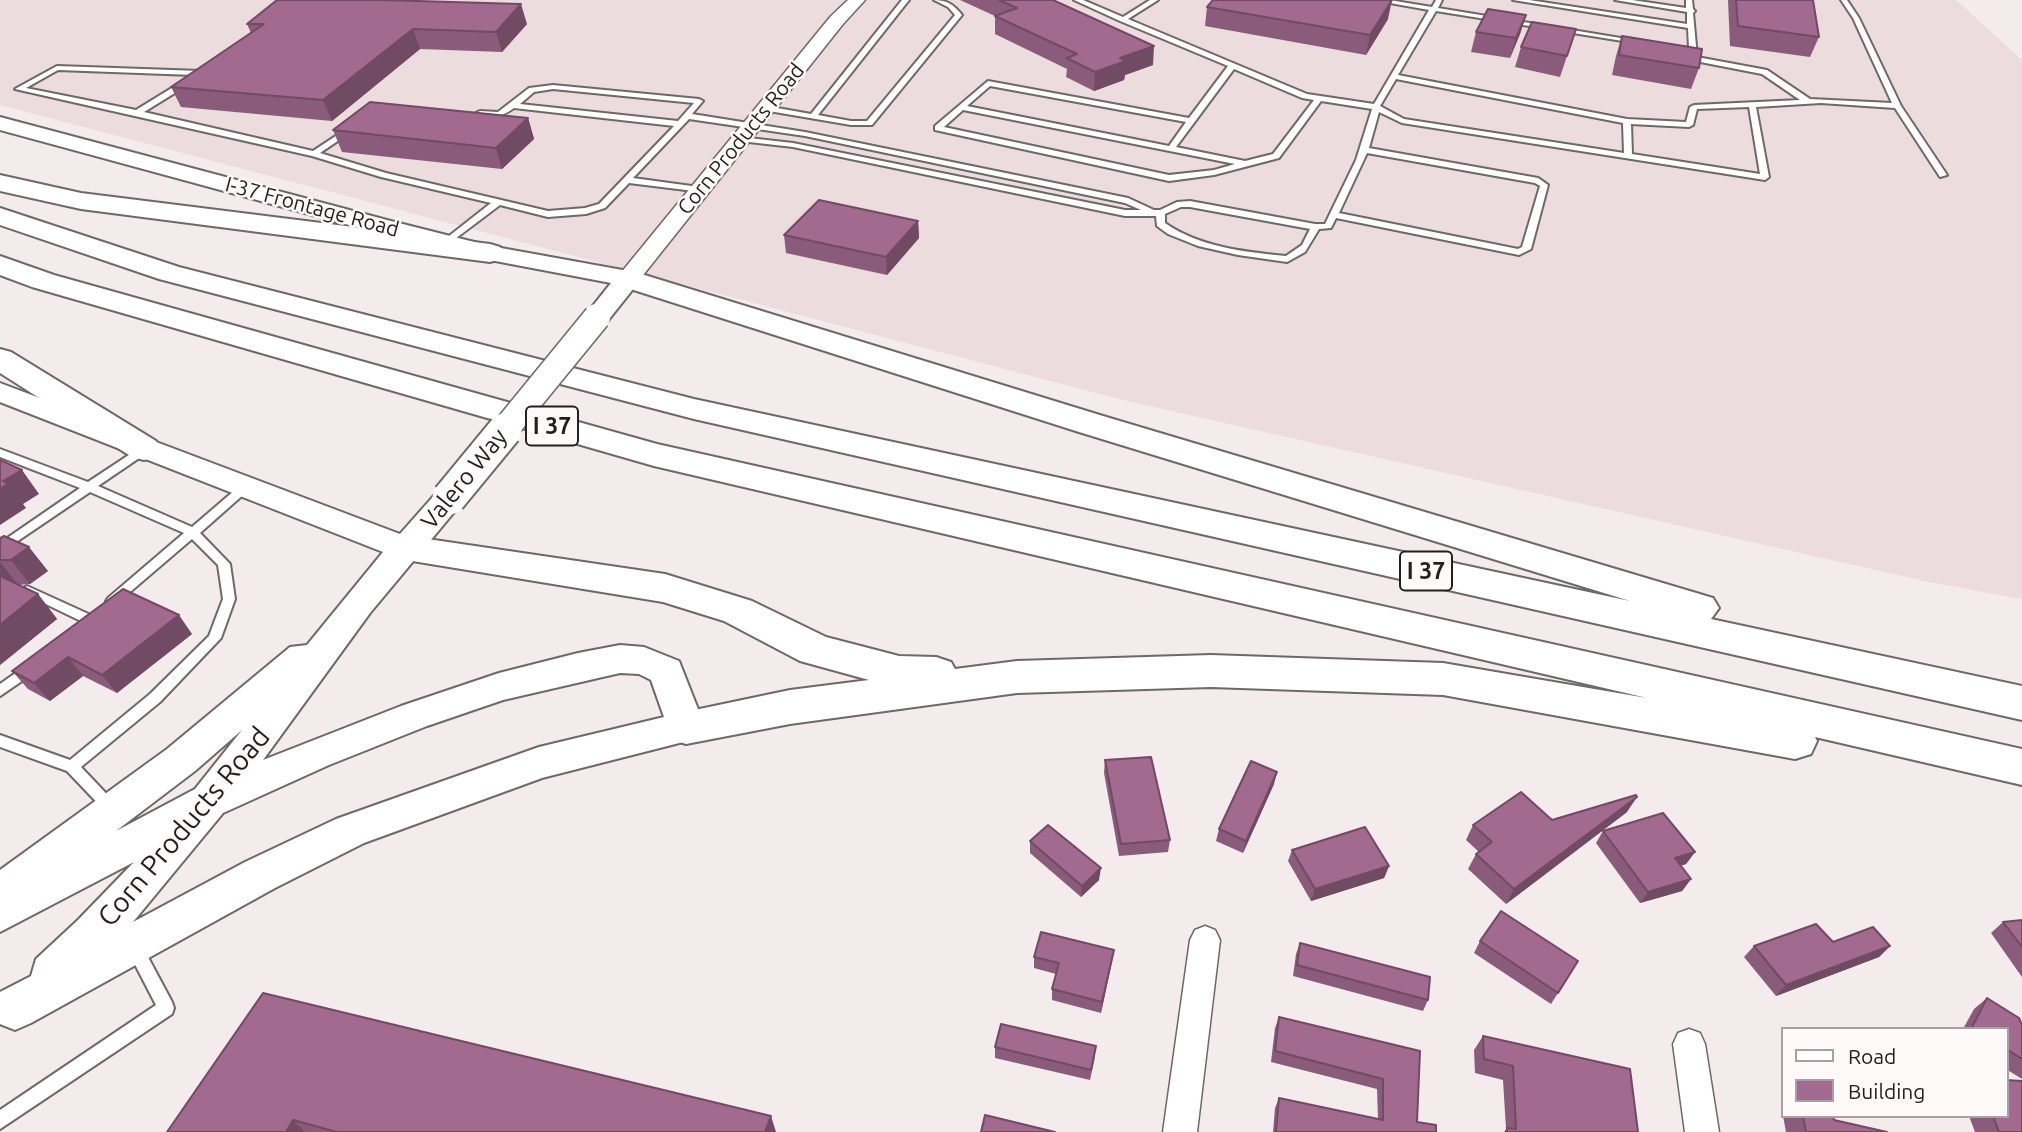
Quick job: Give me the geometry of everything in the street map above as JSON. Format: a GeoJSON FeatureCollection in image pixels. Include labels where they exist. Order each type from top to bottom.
{"type":"FeatureCollection","features":[{"type":"Feature","properties":{"kind":"highway"},"geometry":{"type":"LineString","coordinates":[[0,183],[81,201],[490,253]]}},
{"type":"Feature","properties":{"kind":"highway","name":"I 37"},"geometry":{"type":"LineString","coordinates":[[0,216],[169,273],[694,409],[2007,700]]}},
{"type":"Feature","properties":{"kind":"highway","name":"I 37"},"geometry":{"type":"LineString","coordinates":[[0,265],[43,281],[654,455],[2022,767]]}},
{"type":"Feature","properties":{"kind":"highway"},"geometry":{"type":"LineString","coordinates":[[628,279],[1091,424],[2007,700]]}},
{"type":"Feature","properties":{"kind":"highway"},"geometry":{"type":"LineString","coordinates":[[0,359],[144,449]]}},
{"type":"Feature","properties":{"kind":"highway"},"geometry":{"type":"LineString","coordinates":[[407,549],[665,588],[738,611],[815,650],[899,671],[1017,677],[1210,671],[1443,679],[1942,766],[2022,775]]}},
{"type":"Feature","properties":{"kind":"highway"},"geometry":{"type":"LineString","coordinates":[[686,727],[790,707],[1017,677]]}},
{"type":"Feature","properties":{"kind":"main road","name":"I-37 Frontage Road"},"geometry":{"type":"LineString","coordinates":[[0,123],[490,253],[628,279]]}},
{"type":"Feature","properties":{"kind":"main road","name":"Valero Way"},"geometry":{"type":"LineString","coordinates":[[407,549],[628,279]]}},
{"type":"Feature","properties":{"kind":"main road"},"geometry":{"type":"LineString","coordinates":[[0,392],[407,549]]}},
{"type":"Feature","properties":{"kind":"main road","name":"Corn Products Road"},"geometry":{"type":"LineString","coordinates":[[7,1012],[124,928],[209,801],[278,714],[347,618],[407,549]]}},
{"type":"Feature","properties":{"kind":"main road","name":"Corn Products Road"},"geometry":{"type":"LineString","coordinates":[[0,894],[115,812],[224,724],[347,618]]}},
{"type":"Feature","properties":{"kind":"main road"},"geometry":{"type":"LineString","coordinates":[[0,913],[209,801],[315,754],[499,687],[620,659],[644,661],[666,671],[686,727],[539,763],[350,831],[260,874],[124,928],[108,889],[94,879],[73,874]]}},
{"type":"Feature","properties":{"kind":"street","name":"Corn Products Road"},"geometry":{"type":"LineString","coordinates":[[628,279],[837,20],[857,0]]}},
{"type":"Feature","properties":{"kind":"street"},"geometry":{"type":"LineString","coordinates":[[1180,1132],[1205,940]]}},
{"type":"Feature","properties":{"kind":"street"},"geometry":{"type":"LineString","coordinates":[[1689,1044],[1702,1132]]}},
{"type":"Feature","properties":{"kind":"lane"},"geometry":{"type":"LineString","coordinates":[[813,116],[906,0]]}},
{"type":"Feature","properties":{"kind":"lane"},"geometry":{"type":"LineString","coordinates":[[766,108],[851,123],[869,123],[959,15],[950,6],[937,0]]}},
{"type":"Feature","properties":{"kind":"lane"},"geometry":{"type":"LineString","coordinates":[[1077,0],[1231,66],[1318,99],[1376,107],[1402,121],[1765,177],[1752,105]]}},
{"type":"Feature","properties":{"kind":"lane"},"geometry":{"type":"LineString","coordinates":[[1122,20],[1154,0]]}},
{"type":"Feature","properties":{"kind":"lane"},"geometry":{"type":"LineString","coordinates":[[1376,0],[1638,42]]}},
{"type":"Feature","properties":{"kind":"lane"},"geometry":{"type":"LineString","coordinates":[[746,133],[1125,213],[1156,212],[1180,204],[1190,204],[1315,227],[1328,226],[1351,183],[1376,107],[1439,0]]}},
{"type":"Feature","properties":{"kind":"lane"},"geometry":{"type":"LineString","coordinates":[[1516,0],[1692,27]]}},
{"type":"Feature","properties":{"kind":"lane"},"geometry":{"type":"LineString","coordinates":[[1618,0],[1692,11]]}},
{"type":"Feature","properties":{"kind":"lane"},"geometry":{"type":"LineString","coordinates":[[1689,0],[1692,11],[1693,58],[1764,72],[1807,102]]}},
{"type":"Feature","properties":{"kind":"lane"},"geometry":{"type":"LineString","coordinates":[[1844,0],[1856,18],[1897,106],[1943,175]]}},
{"type":"Feature","properties":{"kind":"lane"},"geometry":{"type":"LineString","coordinates":[[1665,46],[1693,50]]}},
{"type":"Feature","properties":{"kind":"lane"},"geometry":{"type":"LineString","coordinates":[[1171,149],[1231,66]]}},
{"type":"Feature","properties":{"kind":"lane"},"geometry":{"type":"LineString","coordinates":[[137,113],[201,73],[57,68],[19,89],[314,154],[384,175],[548,214],[586,211],[601,206],[699,101],[553,87],[531,89],[500,115],[474,113]]}},
{"type":"Feature","properties":{"kind":"lane"},"geometry":{"type":"LineString","coordinates":[[1396,77],[1627,121],[1689,125],[1695,107],[1807,102],[1897,106]]}},
{"type":"Feature","properties":{"kind":"lane"},"geometry":{"type":"LineString","coordinates":[[1191,121],[988,83],[938,128],[1169,178],[1214,172],[1276,156],[1318,99]]}},
{"type":"Feature","properties":{"kind":"lane"},"geometry":{"type":"LineString","coordinates":[[512,105],[684,120],[1128,201],[1156,212]]}},
{"type":"Feature","properties":{"kind":"lane"},"geometry":{"type":"LineString","coordinates":[[961,107],[1245,164]]}},
{"type":"Feature","properties":{"kind":"lane"},"geometry":{"type":"LineString","coordinates":[[1627,121],[1628,156]]}},
{"type":"Feature","properties":{"kind":"lane"},"geometry":{"type":"LineString","coordinates":[[314,154],[354,126]]}},
{"type":"Feature","properties":{"kind":"lane"},"geometry":{"type":"LineString","coordinates":[[1333,215],[1519,252],[1526,250],[1544,185],[1538,181],[1364,150]]}},
{"type":"Feature","properties":{"kind":"lane"},"geometry":{"type":"LineString","coordinates":[[626,180],[699,190]]}},
{"type":"Feature","properties":{"kind":"lane"},"geometry":{"type":"LineString","coordinates":[[447,242],[498,202]]}},
{"type":"Feature","properties":{"kind":"lane"},"geometry":{"type":"LineString","coordinates":[[1156,212],[1160,224],[1170,234],[1192,242],[1287,259],[1296,256],[1308,246],[1315,227]]}},
{"type":"Feature","properties":{"kind":"lane"},"geometry":{"type":"LineString","coordinates":[[0,549],[144,449]]}},
{"type":"Feature","properties":{"kind":"lane"},"geometry":{"type":"LineString","coordinates":[[0,453],[89,487],[191,531],[224,564],[229,599],[215,638],[155,698],[72,767]]}},
{"type":"Feature","properties":{"kind":"lane"},"geometry":{"type":"LineString","coordinates":[[23,589],[85,624],[191,531],[246,487]]}},
{"type":"Feature","properties":{"kind":"lane"},"geometry":{"type":"LineString","coordinates":[[0,691],[40,660]]}},
{"type":"Feature","properties":{"kind":"lane"},"geometry":{"type":"LineString","coordinates":[[0,741],[72,767],[115,812]]}},
{"type":"Feature","properties":{"kind":"lane"},"geometry":{"type":"LineString","coordinates":[[0,1120],[166,1008],[124,928]]}},
{"type":"Feature","properties":{"kind":"shaded area"},"geometry":{"type":"Polygon","coordinates":[[[0,0],[1956,0],[2022,60],[2022,599],[1929,582],[1123,400],[0,105],[0,0]]]}},
{"type":"Feature","properties":{"kind":"building"},"geometry":{"type":"Polygon","coordinates":[[[277,0],[521,4],[496,32],[413,29],[323,100],[171,87],[264,24],[247,24],[277,0]]]}},
{"type":"Feature","properties":{"kind":"building"},"geometry":{"type":"Polygon","coordinates":[[[999,0],[1053,0],[1154,46],[1120,58],[1126,61],[1095,72],[1067,58],[1077,54],[995,16],[1017,8],[999,0]]]}},
{"type":"Feature","properties":{"kind":"building"},"geometry":{"type":"Polygon","coordinates":[[[1213,0],[1392,0],[1370,35],[1207,7],[1213,0]]]}},
{"type":"Feature","properties":{"kind":"building"},"geometry":{"type":"Polygon","coordinates":[[[1736,0],[1813,0],[1819,37],[1738,26],[1736,0]]]}},
{"type":"Feature","properties":{"kind":"building"},"geometry":{"type":"Polygon","coordinates":[[[1488,9],[1526,15],[1516,38],[1476,32],[1488,9]]]}},
{"type":"Feature","properties":{"kind":"building"},"geometry":{"type":"Polygon","coordinates":[[[1532,22],[1576,29],[1567,56],[1521,47],[1532,22]]]}},
{"type":"Feature","properties":{"kind":"building"},"geometry":{"type":"Polygon","coordinates":[[[1622,36],[1702,49],[1699,68],[1619,55],[1622,36]]]}},
{"type":"Feature","properties":{"kind":"building"},"geometry":{"type":"Polygon","coordinates":[[[370,102],[528,118],[496,148],[333,130],[370,102]]]}},
{"type":"Feature","properties":{"kind":"building"},"geometry":{"type":"Polygon","coordinates":[[[819,200],[918,221],[886,257],[784,235],[819,200]]]}},
{"type":"Feature","properties":{"kind":"building"},"geometry":{"type":"Polygon","coordinates":[[[0,460],[22,470],[3,481],[8,484],[0,489],[0,460]]]}},
{"type":"Feature","properties":{"kind":"building"},"geometry":{"type":"Polygon","coordinates":[[[4,536],[29,547],[11,560],[0,560],[0,538],[4,536]]]}},
{"type":"Feature","properties":{"kind":"building"},"geometry":{"type":"Polygon","coordinates":[[[0,576],[38,594],[0,625],[0,576]]]}},
{"type":"Feature","properties":{"kind":"building"},"geometry":{"type":"Polygon","coordinates":[[[123,589],[179,615],[102,675],[68,657],[34,683],[12,671],[123,589]]]}},
{"type":"Feature","properties":{"kind":"building"},"geometry":{"type":"Polygon","coordinates":[[[1151,757],[1170,840],[1121,844],[1105,760],[1151,757]]]}},
{"type":"Feature","properties":{"kind":"building"},"geometry":{"type":"Polygon","coordinates":[[[1251,761],[1277,772],[1246,841],[1219,829],[1251,761]]]}},
{"type":"Feature","properties":{"kind":"building"},"geometry":{"type":"Polygon","coordinates":[[[1521,792],[1552,820],[1636,795],[1637,797],[1514,889],[1476,854],[1492,842],[1473,825],[1521,792]]]}},
{"type":"Feature","properties":{"kind":"building"},"geometry":{"type":"Polygon","coordinates":[[[1663,813],[1695,852],[1675,858],[1691,879],[1648,892],[1603,831],[1663,813]]]}},
{"type":"Feature","properties":{"kind":"building"},"geometry":{"type":"Polygon","coordinates":[[[1048,825],[1101,868],[1082,886],[1030,841],[1048,825]]]}},
{"type":"Feature","properties":{"kind":"building"},"geometry":{"type":"Polygon","coordinates":[[[1365,827],[1389,866],[1315,889],[1292,850],[1365,827]]]}},
{"type":"Feature","properties":{"kind":"building"},"geometry":{"type":"Polygon","coordinates":[[[1501,911],[1578,961],[1558,993],[1480,941],[1501,911]]]}},
{"type":"Feature","properties":{"kind":"building"},"geometry":{"type":"Polygon","coordinates":[[[2022,920],[2022,947],[2003,922],[2022,920]]]}},
{"type":"Feature","properties":{"kind":"building"},"geometry":{"type":"Polygon","coordinates":[[[1816,924],[1833,942],[1873,927],[1890,946],[1786,985],[1754,946],[1816,924]]]}},
{"type":"Feature","properties":{"kind":"building"},"geometry":{"type":"Polygon","coordinates":[[[1041,932],[1114,950],[1102,1002],[1052,989],[1059,963],[1034,957],[1041,932]]]}},
{"type":"Feature","properties":{"kind":"building"},"geometry":{"type":"Polygon","coordinates":[[[1300,943],[1430,977],[1428,1000],[1297,965],[1300,943]]]}},
{"type":"Feature","properties":{"kind":"building"},"geometry":{"type":"Polygon","coordinates":[[[263,993],[771,1116],[765,1132],[337,1132],[293,1120],[286,1132],[167,1132],[263,993]]]}},
{"type":"Feature","properties":{"kind":"building"},"geometry":{"type":"Polygon","coordinates":[[[1987,998],[2019,1018],[2022,1025],[2022,1059],[2008,1050],[2008,1027],[1972,1027],[1987,998]]]}},
{"type":"Feature","properties":{"kind":"building"},"geometry":{"type":"Polygon","coordinates":[[[1279,1017],[1420,1051],[1417,1122],[1436,1125],[1436,1132],[1276,1132],[1279,1098],[1383,1120],[1383,1079],[1275,1051],[1279,1017]]]}},
{"type":"Feature","properties":{"kind":"building"},"geometry":{"type":"Polygon","coordinates":[[[1001,1024],[1096,1046],[1091,1070],[995,1047],[1001,1024]]]}},
{"type":"Feature","properties":{"kind":"building"},"geometry":{"type":"Polygon","coordinates":[[[1483,1036],[1630,1069],[1638,1132],[1507,1132],[1507,1128],[1516,1129],[1513,1066],[1484,1059],[1483,1036]]]}},
{"type":"Feature","properties":{"kind":"building"},"geometry":{"type":"Polygon","coordinates":[[[2008,1080],[2022,1081],[2022,1132],[1999,1132],[1994,1118],[2008,1118],[2008,1080]]]}},
{"type":"Feature","properties":{"kind":"building"},"geometry":{"type":"Polygon","coordinates":[[[985,1115],[1055,1132],[981,1132],[985,1115]]]}},
{"type":"Feature","properties":{"kind":"building"},"geometry":{"type":"Polygon","coordinates":[[[1803,1118],[1834,1118],[1887,1132],[1806,1132],[1803,1118]]]}}]}
